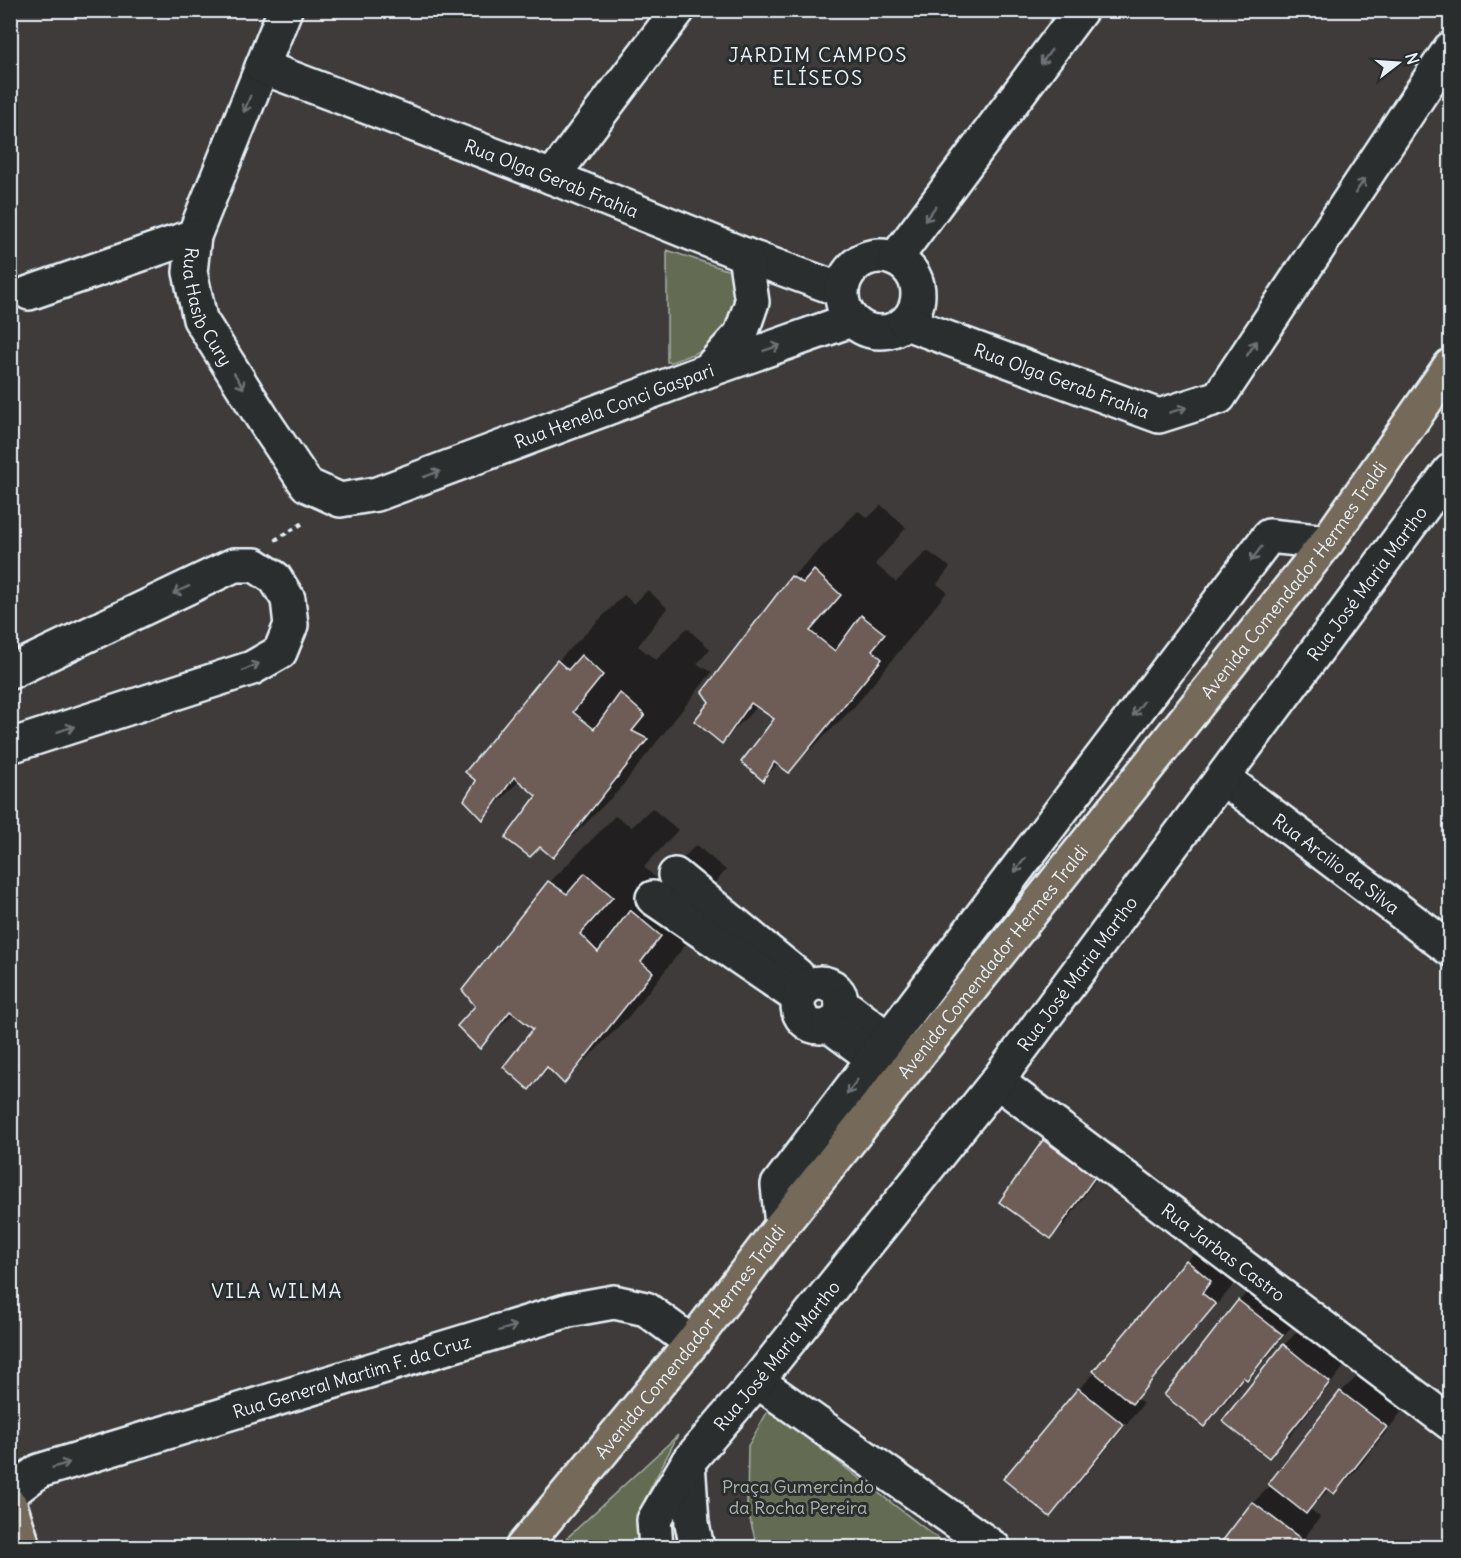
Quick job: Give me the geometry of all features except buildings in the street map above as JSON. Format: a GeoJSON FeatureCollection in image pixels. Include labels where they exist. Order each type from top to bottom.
{"type":"FeatureCollection","features":[{"type":"Feature","properties":{"kind":"main road","name":"Avenida Comendador Hermes Traldi"},"geometry":{"type":"LineString","coordinates":[[522,1548],[693,1343],[782,1225],[1327,542],[1450,366]]}},
{"type":"Feature","properties":{"kind":"main road"},"geometry":{"type":"LineString","coordinates":[[10,1505],[24,1548]]}},
{"type":"Feature","properties":{"kind":"street","name":"Rua Hasib Cury"},"geometry":{"type":"LineString","coordinates":[[285,10],[194,236],[190,272],[200,319],[267,427],[307,484],[340,500]]}},
{"type":"Feature","properties":{"kind":"street"},"geometry":{"type":"LineString","coordinates":[[552,177],[678,10]]}},
{"type":"Feature","properties":{"kind":"street"},"geometry":{"type":"LineString","coordinates":[[896,259],[1081,10]]}},
{"type":"Feature","properties":{"kind":"street","name":"Rua Olga Gerab Frahia"},"geometry":{"type":"LineString","coordinates":[[906,323],[1159,416],[1219,397],[1450,49]]}},
{"type":"Feature","properties":{"kind":"street","name":"Rua Olga Gerab Frahia"},"geometry":{"type":"LineString","coordinates":[[262,67],[552,177],[745,255],[846,305]]}},
{"type":"Feature","properties":{"kind":"street"},"geometry":{"type":"LineString","coordinates":[[29,293],[194,236]]}},
{"type":"Feature","properties":{"kind":"street"},"geometry":{"type":"LineString","coordinates":[[709,370],[741,334],[752,302],[745,255]]}},
{"type":"Feature","properties":{"kind":"street"},"geometry":{"type":"LineString","coordinates":[[881,256],[896,259],[908,268],[915,281],[918,296],[915,311],[906,323],[893,331],[878,333],[863,330],[846,305],[846,276],[854,265],[867,258],[881,256]]}},
{"type":"Feature","properties":{"kind":"street","name":"Rua Henela Conci Gaspari"},"geometry":{"type":"LineString","coordinates":[[340,500],[377,494],[709,370],[846,305]]}},
{"type":"Feature","properties":{"kind":"street","name":"Rua José Maria Martho"},"geometry":{"type":"LineString","coordinates":[[656,1548],[654,1520],[688,1462],[757,1380],[997,1081],[1450,471]]}},
{"type":"Feature","properties":{"kind":"street"},"geometry":{"type":"LineString","coordinates":[[782,1225],[778,1185],[1269,536],[1327,542]]}},
{"type":"Feature","properties":{"kind":"street"},"geometry":{"type":"LineString","coordinates":[[10,672],[234,565],[255,565],[275,578],[288,599],[291,625],[280,651],[252,668],[10,746]]}},
{"type":"Feature","properties":{"kind":"street","name":"Rua Arcilio da Silva"},"geometry":{"type":"LineString","coordinates":[[1222,778],[1450,949]]}},
{"type":"Feature","properties":{"kind":"street"},"geometry":{"type":"LineString","coordinates":[[664,886],[804,992],[797,1007],[805,1023],[822,1028],[836,1015],[881,1048]]}},
{"type":"Feature","properties":{"kind":"street","name":"Rua Jarbas Castro"},"geometry":{"type":"LineString","coordinates":[[997,1081],[1450,1423]]}},
{"type":"Feature","properties":{"kind":"street","name":"Rua General Martim F. da Cruz"},"geometry":{"type":"LineString","coordinates":[[10,1493],[39,1472],[569,1310],[614,1302],[646,1309],[693,1343]]}},
{"type":"Feature","properties":{"kind":"street"},"geometry":{"type":"LineString","coordinates":[[757,1380],[994,1548]]}},
{"type":"Feature","properties":{"kind":"street"},"geometry":{"type":"LineString","coordinates":[[688,1462],[692,1523],[697,1548]]}},
{"type":"Feature","properties":{"kind":"path"},"geometry":{"type":"LineString","coordinates":[[234,565],[340,500]]}},
{"type":"Feature","properties":{"kind":"green space"},"geometry":{"type":"Polygon","coordinates":[[[667,250],[730,271],[741,285],[726,341],[672,362],[667,362],[667,250]]]}},
{"type":"Feature","properties":{"kind":"green space","name":"Praça Gumercindo da Rocha Pereira"},"geometry":{"type":"Polygon","coordinates":[[[769,1409],[949,1547],[757,1547],[747,1507],[748,1446],[769,1409]]]}},
{"type":"Feature","properties":{"kind":"green space"},"geometry":{"type":"Polygon","coordinates":[[[678,1435],[644,1501],[639,1547],[556,1548],[678,1435]]]}},
{"type":"Feature","properties":{"kind":"district","name":"JARDIM CAMPOS ELÍSEOS"},"geometry":{"type":"Point","coordinates":[818,66]}},
{"type":"Feature","properties":{"kind":"district","name":"VILA WILMA"},"geometry":{"type":"Point","coordinates":[277,1290]}}]}
